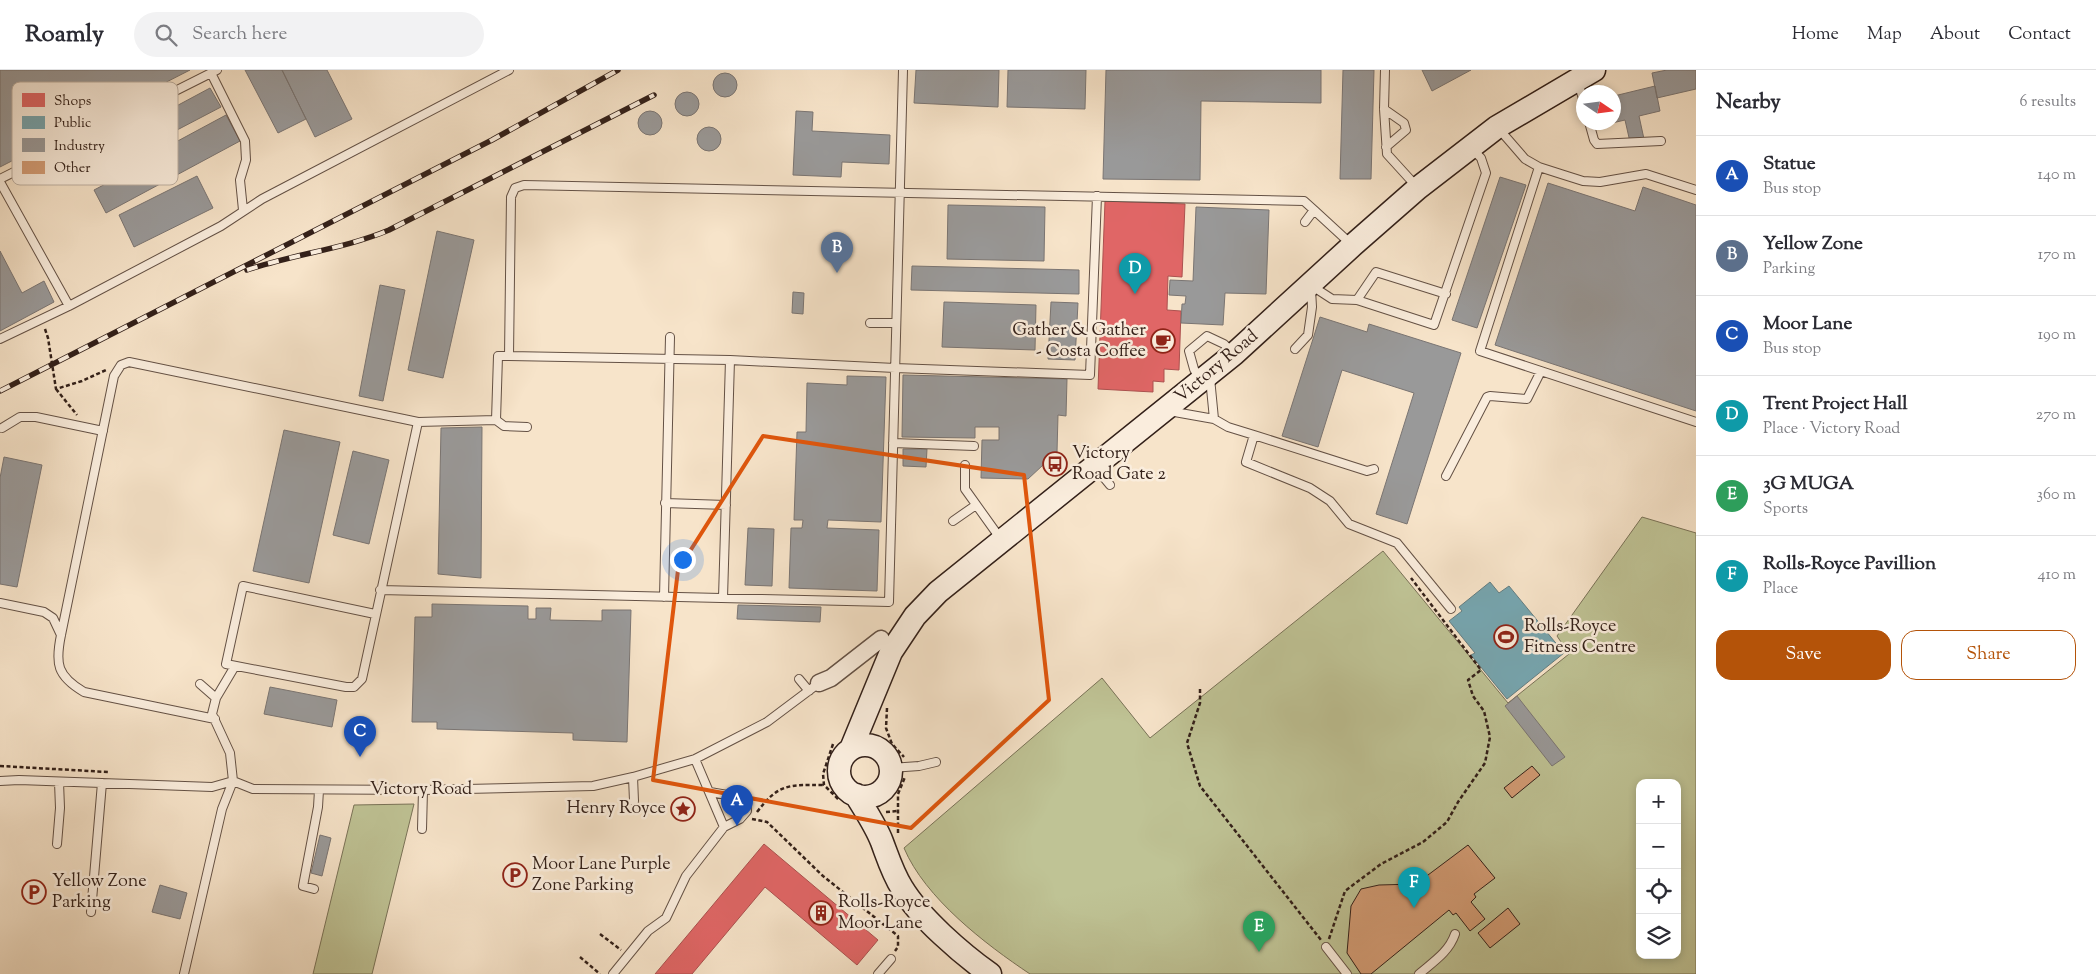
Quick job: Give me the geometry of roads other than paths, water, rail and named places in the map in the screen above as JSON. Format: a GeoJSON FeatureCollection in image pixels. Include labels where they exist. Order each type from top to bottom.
{"type":"FeatureCollection","features":[{"type":"Feature","properties":{"kind":"street","name":"Victory Road"},"geometry":{"type":"LineString","coordinates":[[851,749],[891,652],[915,616],[938,592],[1234,354],[1418,188],[1497,127],[1586,75]]}},
{"type":"Feature","properties":{"kind":"street"},"geometry":{"type":"LineString","coordinates":[[814,687],[831,678],[881,639]]}},
{"type":"Feature","properties":{"kind":"street","name":"Victory Road"},"geometry":{"type":"LineString","coordinates":[[874,695],[886,768],[882,842]]}},
{"type":"Feature","properties":{"kind":"street"},"geometry":{"type":"LineString","coordinates":[[856,795],[872,796],[886,768],[866,744],[851,749],[842,760],[839,774],[844,787],[856,795],[882,842],[891,867],[903,890],[949,940],[990,974]]}},
{"type":"Feature","properties":{"kind":"lane"},"geometry":{"type":"LineString","coordinates":[[0,339],[69,306],[221,226],[243,210],[509,70]]}},
{"type":"Feature","properties":{"kind":"lane"},"geometry":{"type":"LineString","coordinates":[[380,590],[889,602],[903,70]]}},
{"type":"Feature","properties":{"kind":"lane"},"geometry":{"type":"LineString","coordinates":[[1384,70],[1387,154],[1418,188]]}},
{"type":"Feature","properties":{"kind":"lane"},"geometry":{"type":"LineString","coordinates":[[178,90],[214,72],[245,141],[246,160],[240,180],[243,210]]}},
{"type":"Feature","properties":{"kind":"lane"},"geometry":{"type":"LineString","coordinates":[[1384,109],[1404,124],[1406,130],[1386,147]]}},
{"type":"Feature","properties":{"kind":"lane"},"geometry":{"type":"LineString","coordinates":[[1497,127],[1525,159],[1539,167],[1583,181],[1600,182],[1646,174],[1696,190]]}},
{"type":"Feature","properties":{"kind":"lane"},"geometry":{"type":"LineString","coordinates":[[1591,130],[1597,144],[1661,141]]}},
{"type":"Feature","properties":{"kind":"lane"},"geometry":{"type":"LineString","coordinates":[[1310,284],[1332,299],[1358,300],[1434,325],[1486,173],[1481,158],[1471,148]]}},
{"type":"Feature","properties":{"kind":"lane"},"geometry":{"type":"LineString","coordinates":[[1539,167],[1480,351],[1696,422]]}},
{"type":"Feature","properties":{"kind":"lane"},"geometry":{"type":"LineString","coordinates":[[12,175],[0,181],[69,306]]}},
{"type":"Feature","properties":{"kind":"lane"},"geometry":{"type":"LineString","coordinates":[[509,356],[511,197],[515,188],[524,185],[899,191],[1304,201],[1353,245]]}},
{"type":"Feature","properties":{"kind":"lane"},"geometry":{"type":"LineString","coordinates":[[496,420],[498,356],[730,360],[1090,375],[1097,196]]}},
{"type":"Feature","properties":{"kind":"lane"},"geometry":{"type":"LineString","coordinates":[[1305,222],[1314,210]]}},
{"type":"Feature","properties":{"kind":"lane"},"geometry":{"type":"LineString","coordinates":[[1358,300],[1376,272],[1446,294]]}},
{"type":"Feature","properties":{"kind":"lane"},"geometry":{"type":"LineString","coordinates":[[1295,349],[1308,335],[1312,307],[1310,284]]}},
{"type":"Feature","properties":{"kind":"lane"},"geometry":{"type":"LineString","coordinates":[[870,322],[896,322]]}},
{"type":"Feature","properties":{"kind":"lane"},"geometry":{"type":"LineString","coordinates":[[1214,420],[1205,378],[1194,369],[1189,352],[1207,336],[1224,344],[1234,354]]}},
{"type":"Feature","properties":{"kind":"lane"},"geometry":{"type":"LineString","coordinates":[[664,597],[670,337]]}},
{"type":"Feature","properties":{"kind":"lane"},"geometry":{"type":"LineString","coordinates":[[723,598],[730,360]]}},
{"type":"Feature","properties":{"kind":"lane"},"geometry":{"type":"LineString","coordinates":[[214,719],[84,692],[68,683],[60,671],[57,655],[114,376],[120,366],[129,362],[418,422],[496,420],[504,426],[527,427]]}},
{"type":"Feature","properties":{"kind":"lane"},"geometry":{"type":"LineString","coordinates":[[1446,476],[1487,397],[1527,399],[1541,371]]}},
{"type":"Feature","properties":{"kind":"lane"},"geometry":{"type":"LineString","coordinates":[[1165,411],[1214,420],[1228,427],[1367,471],[1374,469]]}},
{"type":"Feature","properties":{"kind":"lane"},"geometry":{"type":"LineString","coordinates":[[2,428],[20,417],[28,417],[103,431]]}},
{"type":"Feature","properties":{"kind":"lane"},"geometry":{"type":"LineString","coordinates":[[375,614],[243,586],[226,664],[354,687],[362,678],[418,422]]}},
{"type":"Feature","properties":{"kind":"lane"},"geometry":{"type":"LineString","coordinates":[[1254,435],[1246,462],[1310,488],[1330,501],[1349,524],[1397,543],[1451,609]]}},
{"type":"Feature","properties":{"kind":"lane"},"geometry":{"type":"LineString","coordinates":[[893,443],[974,446]]}},
{"type":"Feature","properties":{"kind":"lane"},"geometry":{"type":"LineString","coordinates":[[965,465],[965,489],[1002,539]]}},
{"type":"Feature","properties":{"kind":"lane"},"geometry":{"type":"LineString","coordinates":[[1094,466],[1110,486]]}},
{"type":"Feature","properties":{"kind":"lane"},"geometry":{"type":"LineString","coordinates":[[666,503],[726,505]]}},
{"type":"Feature","properties":{"kind":"lane"},"geometry":{"type":"LineString","coordinates":[[953,520],[976,505]]}},
{"type":"Feature","properties":{"kind":"lane"},"geometry":{"type":"LineString","coordinates":[[0,603],[44,612],[53,618],[61,635]]}},
{"type":"Feature","properties":{"kind":"lane"},"geometry":{"type":"LineString","coordinates":[[184,974],[222,809],[233,781],[230,753],[212,714],[216,698],[235,666]]}},
{"type":"Feature","properties":{"kind":"lane"},"geometry":{"type":"LineString","coordinates":[[799,679],[814,687]]}},
{"type":"Feature","properties":{"kind":"lane"},"geometry":{"type":"LineString","coordinates":[[200,684],[216,698]]}},
{"type":"Feature","properties":{"kind":"lane","name":"Victory Road"},"geometry":{"type":"LineString","coordinates":[[233,781],[253,789],[319,790],[423,790],[592,786],[633,777],[695,759],[767,722],[814,687]]}},
{"type":"Feature","properties":{"kind":"lane"},"geometry":{"type":"LineString","coordinates":[[695,759],[724,827]]}},
{"type":"Feature","properties":{"kind":"lane"},"geometry":{"type":"LineString","coordinates":[[886,768],[919,766],[936,762]]}},
{"type":"Feature","properties":{"kind":"lane"},"geometry":{"type":"LineString","coordinates":[[633,777],[634,801]]}},
{"type":"Feature","properties":{"kind":"lane"},"geometry":{"type":"LineString","coordinates":[[0,781],[212,787],[233,781]]}},
{"type":"Feature","properties":{"kind":"lane"},"geometry":{"type":"LineString","coordinates":[[56,844],[60,808],[59,782]]}},
{"type":"Feature","properties":{"kind":"lane"},"geometry":{"type":"LineString","coordinates":[[90,912],[102,783]]}},
{"type":"Feature","properties":{"kind":"lane"},"geometry":{"type":"LineString","coordinates":[[314,889],[303,886],[318,807],[319,790]]}},
{"type":"Feature","properties":{"kind":"lane"},"geometry":{"type":"LineString","coordinates":[[422,829],[423,790]]}},
{"type":"Feature","properties":{"kind":"lane"},"geometry":{"type":"LineString","coordinates":[[613,974],[648,931],[666,918],[686,876],[724,827],[740,818],[747,810],[746,801],[710,792]]}},
{"type":"Feature","properties":{"kind":"lane"},"geometry":{"type":"LineString","coordinates":[[1419,974],[1446,951],[1451,945],[1455,934]]}},
{"type":"Feature","properties":{"kind":"lane"},"geometry":{"type":"LineString","coordinates":[[1326,948],[1347,974]]}},
{"type":"Feature","properties":{"kind":"lane"},"geometry":{"type":"LineString","coordinates":[[878,974],[890,959]]}},
{"type":"Feature","properties":{"kind":"railway"},"geometry":{"type":"LineString","coordinates":[[0,391],[492,140],[618,70]]}},
{"type":"Feature","properties":{"kind":"railway"},"geometry":{"type":"LineString","coordinates":[[247,270],[337,247],[389,230],[654,95]]}},
{"type":"Feature","properties":{"kind":"place","name":"Yellow Zone"},"geometry":{"type":"Point","coordinates":[837,273]}},
{"type":"Feature","properties":{"kind":"place","name":"Trent Project Hall"},"geometry":{"type":"Point","coordinates":[1135,294]}},
{"type":"Feature","properties":{"kind":"place","name":"Gather & Gather - Costa Coffee"},"geometry":{"type":"Point","coordinates":[1163,341]}},
{"type":"Feature","properties":{"kind":"place","name":"Victory Road Gate 2"},"geometry":{"type":"Point","coordinates":[1055,464]}},
{"type":"Feature","properties":{"kind":"place","name":"Rolls-Royce Fitness Centre"},"geometry":{"type":"Point","coordinates":[1506,637]}},
{"type":"Feature","properties":{"kind":"place","name":"Moor Lane"},"geometry":{"type":"Point","coordinates":[360,757]}},
{"type":"Feature","properties":{"kind":"place","name":"Henry Royce"},"geometry":{"type":"Point","coordinates":[683,809]}},
{"type":"Feature","properties":{"kind":"place","name":"Statue"},"geometry":{"type":"Point","coordinates":[737,826]}},
{"type":"Feature","properties":{"kind":"place","name":"Moor Lane Purple Zone Parking"},"geometry":{"type":"Point","coordinates":[515,875]}},
{"type":"Feature","properties":{"kind":"place","name":"Yellow Zone Parking"},"geometry":{"type":"Point","coordinates":[34,892]}},
{"type":"Feature","properties":{"kind":"place","name":"Rolls-Royce Pavillion"},"geometry":{"type":"Point","coordinates":[1414,908]}},
{"type":"Feature","properties":{"kind":"place","name":"Rolls-Royce Moor Lane"},"geometry":{"type":"Point","coordinates":[821,913]}},
{"type":"Feature","properties":{"kind":"place","name":"3G MUGA"},"geometry":{"type":"Point","coordinates":[1259,952]}}]}
